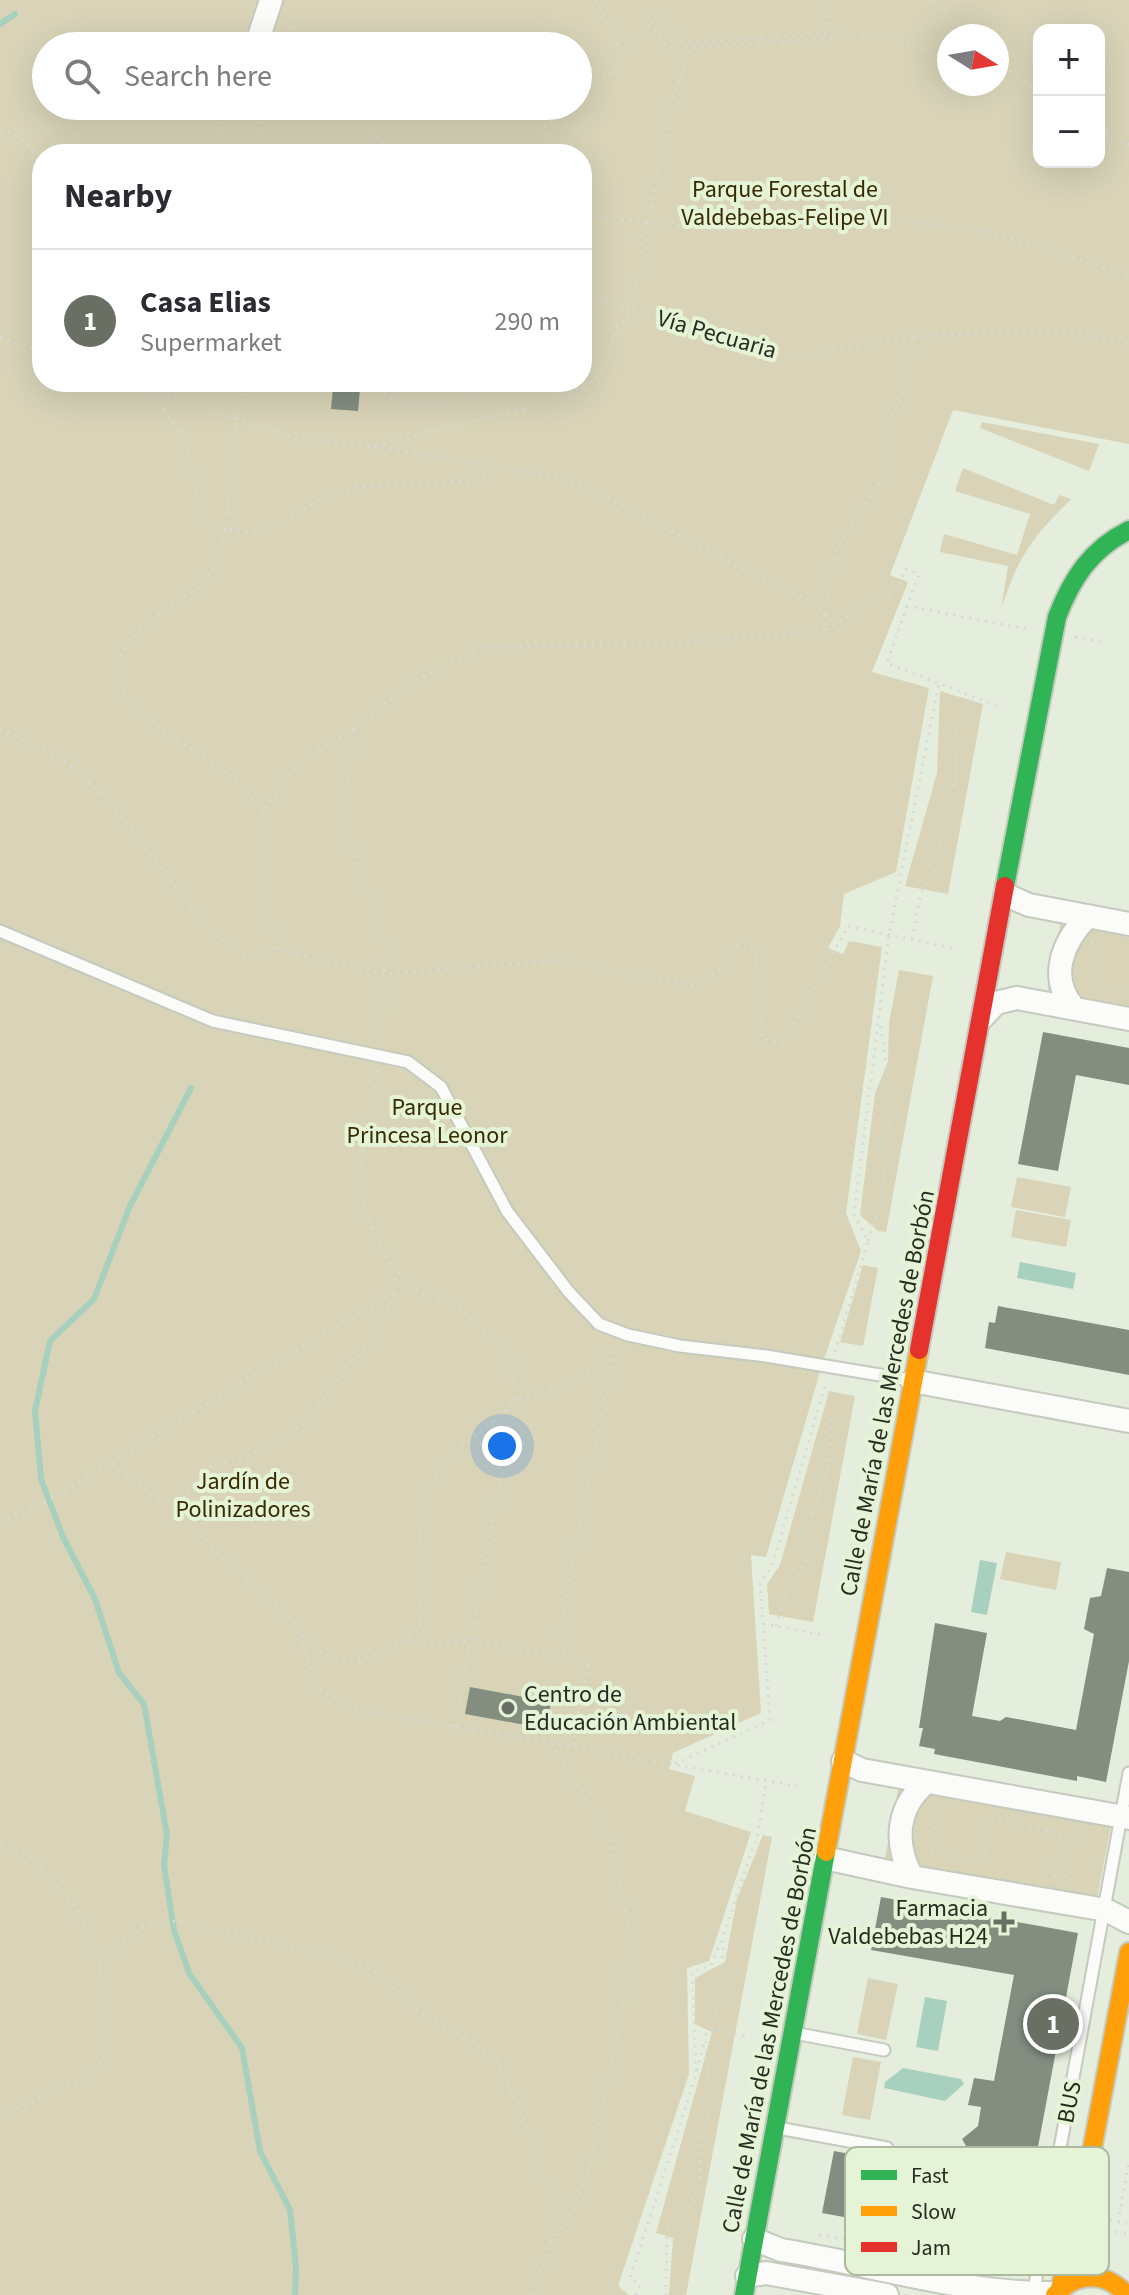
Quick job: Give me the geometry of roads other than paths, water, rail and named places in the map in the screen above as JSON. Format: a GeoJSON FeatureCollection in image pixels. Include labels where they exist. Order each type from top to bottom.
{"type":"FeatureCollection","features":[{"type":"Feature","properties":{"kind":"street"},"geometry":{"type":"LineString","coordinates":[[261,32],[271,0]]}},
{"type":"Feature","properties":{"kind":"street","name":"Calle de María de las Mercedes de Borbón"},"geometry":{"type":"LineString","coordinates":[[746,2286],[912,1381],[1006,895],[1052,633],[1066,591],[1091,554],[1111,537],[1129,530]]}},
{"type":"Feature","properties":{"kind":"street"},"geometry":{"type":"LineString","coordinates":[[1006,895],[1029,905],[1129,924]]}},
{"type":"Feature","properties":{"kind":"street"},"geometry":{"type":"LineString","coordinates":[[1074,1008],[1063,995],[1061,962],[1070,938],[1088,916]]}},
{"type":"Feature","properties":{"kind":"street"},"geometry":{"type":"LineString","coordinates":[[983,1017],[1006,998],[1129,1019]]}},
{"type":"Feature","properties":{"kind":"street"},"geometry":{"type":"LineString","coordinates":[[912,1381],[1129,1421]]}},
{"type":"Feature","properties":{"kind":"street"},"geometry":{"type":"LineString","coordinates":[[843,1761],[862,1770],[1125,1818]]}},
{"type":"Feature","properties":{"kind":"street"},"geometry":{"type":"LineString","coordinates":[[912,1877],[902,1858],[900,1842],[908,1804],[927,1782]]}},
{"type":"Feature","properties":{"kind":"street"},"geometry":{"type":"LineString","coordinates":[[825,1858],[912,1877],[1106,1910],[1129,1922]]}},
{"type":"Feature","properties":{"kind":"street"},"geometry":{"type":"LineString","coordinates":[[1093,2147],[1129,1952]]}},
{"type":"Feature","properties":{"kind":"street"},"geometry":{"type":"LineString","coordinates":[[754,2239],[781,2250],[845,2261]]}},
{"type":"Feature","properties":{"kind":"street"},"geometry":{"type":"LineString","coordinates":[[746,2286],[766,2273],[887,2295]]}},
{"type":"Feature","properties":{"kind":"street"},"geometry":{"type":"LineString","coordinates":[[924,2275],[1033,2294],[1057,2292],[1083,2277],[1102,2277],[1119,2285],[1127,2295]]}},
{"type":"Feature","properties":{"kind":"lane"},"geometry":{"type":"LineString","coordinates":[[0,931],[213,1021],[408,1062],[441,1087],[507,1211],[568,1291],[599,1324],[680,1346],[831,1366],[912,1381]]}},
{"type":"Feature","properties":{"kind":"lane"},"geometry":{"type":"LineString","coordinates":[[1125,1818],[1129,1773]]}},
{"type":"Feature","properties":{"kind":"lane","name":"BUS"},"geometry":{"type":"LineString","coordinates":[[1061,2147],[1125,1818]]}},
{"type":"Feature","properties":{"kind":"lane"},"geometry":{"type":"LineString","coordinates":[[792,2033],[884,2050]]}},
{"type":"Feature","properties":{"kind":"lane"},"geometry":{"type":"LineString","coordinates":[[775,2127],[882,2147]]}},
{"type":"Feature","properties":{"kind":"waterway"},"geometry":{"type":"LineString","coordinates":[[0,24],[15,14]]}},
{"type":"Feature","properties":{"kind":"waterway"},"geometry":{"type":"LineString","coordinates":[[191,1088],[130,1206],[94,1299],[50,1341],[35,1411],[41,1479],[63,1537],[95,1599],[119,1673],[144,1704],[167,1835],[164,1865],[174,1930],[189,1973],[242,2048],[260,2151],[290,2210],[296,2268],[295,2295]]}},
{"type":"Feature","properties":{"kind":"place","name":"Centro de Educación Ambiental"},"geometry":{"type":"Point","coordinates":[508,1708]}},
{"type":"Feature","properties":{"kind":"place","name":"Farmacia Valdebebas H24"},"geometry":{"type":"Point","coordinates":[1004,1922]}},
{"type":"Feature","properties":{"kind":"place","name":"Casa Elias"},"geometry":{"type":"Point","coordinates":[1053,2024]}},
{"type":"Feature","properties":{"kind":"park label","name":"Parque Forestal de Valdebebas-Felipe VI"},"geometry":{"type":"Point","coordinates":[785,203]}},
{"type":"Feature","properties":{"kind":"park label","name":"Parque Princesa Leonor"},"geometry":{"type":"Point","coordinates":[427,1121]}},
{"type":"Feature","properties":{"kind":"park label","name":"Jardín de Polinizadores"},"geometry":{"type":"Point","coordinates":[243,1495]}}]}
